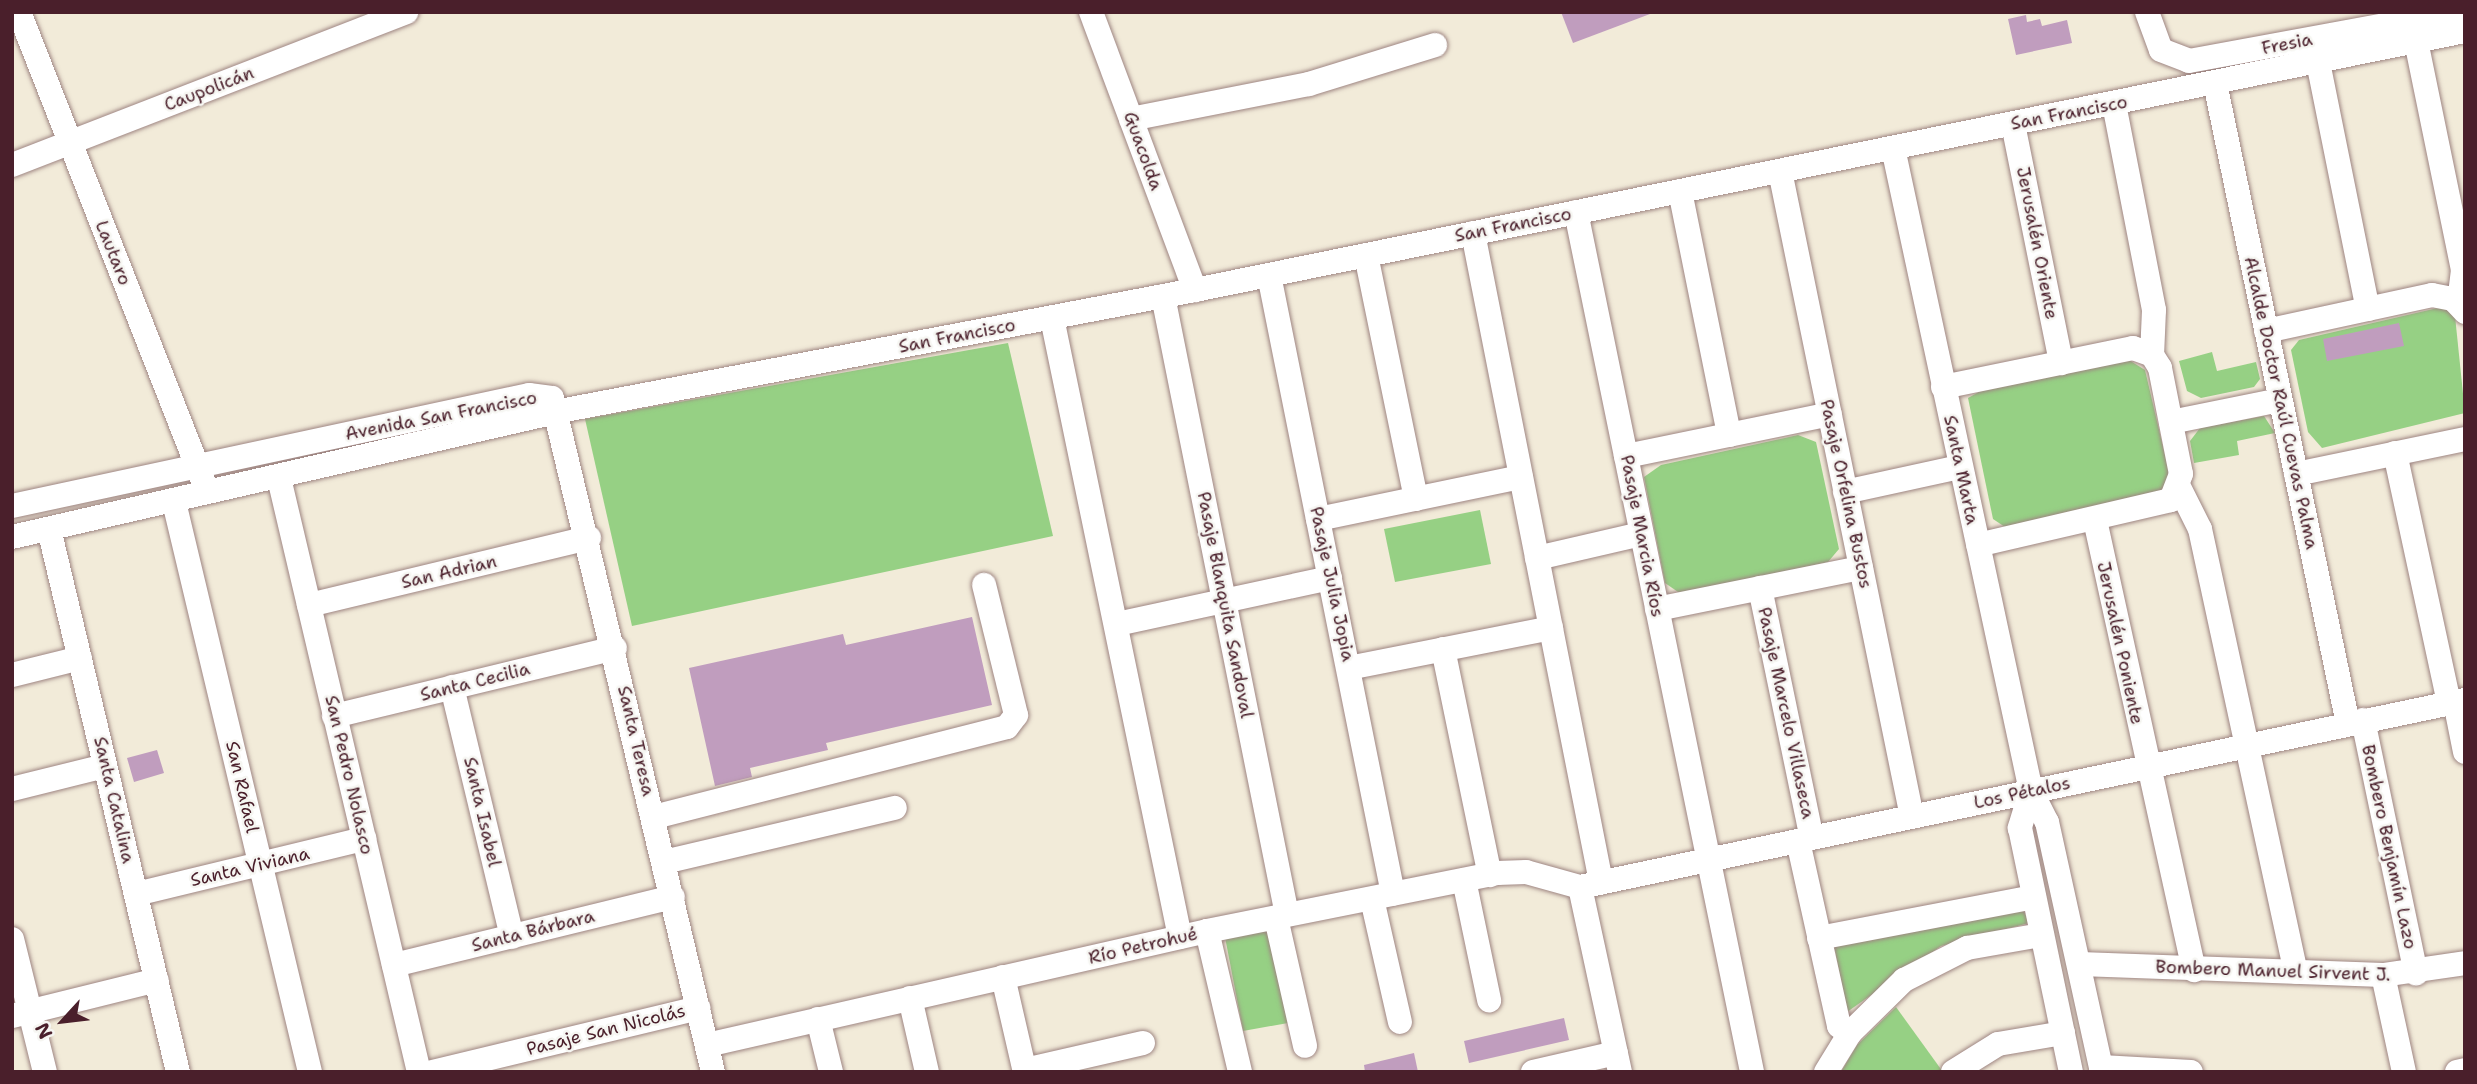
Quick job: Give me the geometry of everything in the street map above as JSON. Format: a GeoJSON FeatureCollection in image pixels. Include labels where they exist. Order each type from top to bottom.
{"type":"FeatureCollection","features":[{"type":"Feature","properties":{"kind":"street","name":"Lautaro"},"geometry":{"type":"LineString","coordinates":[[19,12],[207,494]]}},
{"type":"Feature","properties":{"kind":"street","name":"Caupolicán"},"geometry":{"type":"LineString","coordinates":[[12,165],[406,12]]}},
{"type":"Feature","properties":{"kind":"street","name":"Guacolda"},"geometry":{"type":"LineString","coordinates":[[1091,12],[1195,290]]}},
{"type":"Feature","properties":{"kind":"street","name":"Fresia"},"geometry":{"type":"LineString","coordinates":[[2147,12],[2161,50],[2189,61],[2456,12]]}},
{"type":"Feature","properties":{"kind":"street","name":"San Francisco"},"geometry":{"type":"LineString","coordinates":[[560,411],[1195,290],[2465,32]]}},
{"type":"Feature","properties":{"kind":"street"},"geometry":{"type":"LineString","coordinates":[[2266,331],[2432,295],[2462,308],[2463,270],[2416,41]]}},
{"type":"Feature","properties":{"kind":"street"},"geometry":{"type":"LineString","coordinates":[[1131,119],[1309,84],[1435,45]]}},
{"type":"Feature","properties":{"kind":"street"},"geometry":{"type":"LineString","coordinates":[[2318,62],[2368,309]]}},
{"type":"Feature","properties":{"kind":"street","name":"Alcalde Doctor Raúl Cuevas Palma"},"geometry":{"type":"LineString","coordinates":[[2215,83],[2296,474],[2355,722]]}},
{"type":"Feature","properties":{"kind":"street"},"geometry":{"type":"LineString","coordinates":[[2113,104],[2154,310],[2152,355],[2171,422],[2179,487],[2200,529],[2296,972]]}},
{"type":"Feature","properties":{"kind":"street","name":"Jerusalén Oriente"},"geometry":{"type":"LineString","coordinates":[[2013,124],[2061,363]]}},
{"type":"Feature","properties":{"kind":"street","name":"Santa Marta"},"geometry":{"type":"LineString","coordinates":[[1893,148],[2031,791],[2047,822],[2101,1069]]}},
{"type":"Feature","properties":{"kind":"street","name":"Pasaje Orfelina Bustos"},"geometry":{"type":"LineString","coordinates":[[1780,171],[1912,817]]}},
{"type":"Feature","properties":{"kind":"street"},"geometry":{"type":"LineString","coordinates":[[1680,191],[1730,435]]}},
{"type":"Feature","properties":{"kind":"street","name":"Pasaje Marcia Ríos"},"geometry":{"type":"LineString","coordinates":[[1576,212],[1705,860],[1752,1072]]}},
{"type":"Feature","properties":{"kind":"street"},"geometry":{"type":"LineString","coordinates":[[1473,233],[1551,628],[1618,1062],[1533,1072]]}},
{"type":"Feature","properties":{"kind":"street"},"geometry":{"type":"LineString","coordinates":[[1366,255],[1416,499]]}},
{"type":"Feature","properties":{"kind":"street","name":"Pasaje Julia Jopia"},"geometry":{"type":"LineString","coordinates":[[1269,275],[1349,668],[1400,1021]]}},
{"type":"Feature","properties":{"kind":"street","name":"Pasaje Blanquita Sandoval"},"geometry":{"type":"LineString","coordinates":[[1164,296],[1224,601],[1305,1046]]}},
{"type":"Feature","properties":{"kind":"street"},"geometry":{"type":"LineString","coordinates":[[1052,317],[1180,937]]}},
{"type":"Feature","properties":{"kind":"street"},"geometry":{"type":"LineString","coordinates":[[1943,387],[2133,348],[2152,355]]}},
{"type":"Feature","properties":{"kind":"street","name":"Avenida San Francisco"},"geometry":{"type":"LineString","coordinates":[[12,506],[529,395],[552,398],[560,411],[279,478],[12,537]]}},
{"type":"Feature","properties":{"kind":"street"},"geometry":{"type":"LineString","coordinates":[[2171,422],[2280,400]]}},
{"type":"Feature","properties":{"kind":"street","name":"Santa Teresa"},"geometry":{"type":"LineString","coordinates":[[560,411],[713,1072]]}},
{"type":"Feature","properties":{"kind":"street"},"geometry":{"type":"LineString","coordinates":[[1626,456],[1830,414]]}},
{"type":"Feature","properties":{"kind":"street"},"geometry":{"type":"LineString","coordinates":[[2296,474],[2465,439]]}},
{"type":"Feature","properties":{"kind":"street"},"geometry":{"type":"LineString","coordinates":[[2395,453],[2456,701],[2465,752]]}},
{"type":"Feature","properties":{"kind":"street"},"geometry":{"type":"LineString","coordinates":[[1845,492],[1960,467]]}},
{"type":"Feature","properties":{"kind":"street"},"geometry":{"type":"LineString","coordinates":[[1318,519],[1521,477]]}},
{"type":"Feature","properties":{"kind":"street","name":"San Pedro Nolasco"},"geometry":{"type":"LineString","coordinates":[[279,478],[419,1072]]}},
{"type":"Feature","properties":{"kind":"street"},"geometry":{"type":"LineString","coordinates":[[1978,545],[2159,507],[2179,487]]}},
{"type":"Feature","properties":{"kind":"street","name":"San Rafael"},"geometry":{"type":"LineString","coordinates":[[174,502],[310,1072]]}},
{"type":"Feature","properties":{"kind":"street","name":"Jerusalén Poniente"},"geometry":{"type":"LineString","coordinates":[[2095,520],[2194,970]]}},
{"type":"Feature","properties":{"kind":"street","name":"Santa Catalina"},"geometry":{"type":"LineString","coordinates":[[49,529],[178,1072]]}},
{"type":"Feature","properties":{"kind":"street"},"geometry":{"type":"LineString","coordinates":[[1537,558],[1641,534]]}},
{"type":"Feature","properties":{"kind":"street","name":"San Adrian"},"geometry":{"type":"LineString","coordinates":[[309,605],[589,538]]}},
{"type":"Feature","properties":{"kind":"street"},"geometry":{"type":"LineString","coordinates":[[1657,609],[1861,568]]}},
{"type":"Feature","properties":{"kind":"street"},"geometry":{"type":"LineString","coordinates":[[1117,624],[1330,578]]}},
{"type":"Feature","properties":{"kind":"street"},"geometry":{"type":"LineString","coordinates":[[654,817],[1007,727],[1016,715],[984,585]]}},
{"type":"Feature","properties":{"kind":"street","name":"Pasaje Marcelo Villaseca"},"geometry":{"type":"LineString","coordinates":[[1760,588],[1805,840],[1819,938],[1839,1026],[1850,1033]]}},
{"type":"Feature","properties":{"kind":"street"},"geometry":{"type":"LineString","coordinates":[[1349,668],[1551,628]]}},
{"type":"Feature","properties":{"kind":"street","name":"Santa Cecilia"},"geometry":{"type":"LineString","coordinates":[[334,716],[615,648]]}},
{"type":"Feature","properties":{"kind":"street"},"geometry":{"type":"LineString","coordinates":[[1443,649],[1490,875]]}},
{"type":"Feature","properties":{"kind":"street"},"geometry":{"type":"LineString","coordinates":[[12,675],[80,658]]}},
{"type":"Feature","properties":{"kind":"street","name":"Santa Isabel"},"geometry":{"type":"LineString","coordinates":[[452,687],[512,937]]}},
{"type":"Feature","properties":{"kind":"street","name":"Los Pétalos"},"geometry":{"type":"LineString","coordinates":[[1590,885],[2456,701]]}},
{"type":"Feature","properties":{"kind":"street","name":"Bombero Benjamín Lazo"},"geometry":{"type":"LineString","coordinates":[[2355,722],[2416,974]]}},
{"type":"Feature","properties":{"kind":"street"},"geometry":{"type":"LineString","coordinates":[[12,789],[105,766]]}},
{"type":"Feature","properties":{"kind":"street","name":"Santa Marta"},"geometry":{"type":"LineString","coordinates":[[2031,791],[2020,814],[2033,897],[2071,1072]]}},
{"type":"Feature","properties":{"kind":"street"},"geometry":{"type":"LineString","coordinates":[[664,863],[895,808]]}},
{"type":"Feature","properties":{"kind":"street","name":"Santa Viviana"},"geometry":{"type":"LineString","coordinates":[[136,894],[364,839]]}},
{"type":"Feature","properties":{"kind":"street","name":"Río Petrohué"},"geometry":{"type":"LineString","coordinates":[[707,1045],[1207,931],[1490,875],[1526,872],[1590,885]]}},
{"type":"Feature","properties":{"kind":"street"},"geometry":{"type":"LineString","coordinates":[[1464,880],[1489,1000]]}},
{"type":"Feature","properties":{"kind":"street","name":"Santa Bárbara"},"geometry":{"type":"LineString","coordinates":[[394,965],[673,897]]}},
{"type":"Feature","properties":{"kind":"street"},"geometry":{"type":"LineString","coordinates":[[1819,938],[2033,897]]}},
{"type":"Feature","properties":{"kind":"street"},"geometry":{"type":"LineString","coordinates":[[1207,931],[1240,1072]]}},
{"type":"Feature","properties":{"kind":"street"},"geometry":{"type":"LineString","coordinates":[[1826,1072],[1850,1033],[1904,980],[1934,962],[1967,948],[2041,934]]}},
{"type":"Feature","properties":{"kind":"street"},"geometry":{"type":"LineString","coordinates":[[12,939],[21,1013],[45,1072]]}},
{"type":"Feature","properties":{"kind":"street","name":"Bombero Manuel Sirvent J."},"geometry":{"type":"LineString","coordinates":[[2080,964],[2383,975],[2416,974],[2465,963]]}},
{"type":"Feature","properties":{"kind":"street"},"geometry":{"type":"LineString","coordinates":[[2383,975],[2403,1072]]}},
{"type":"Feature","properties":{"kind":"street"},"geometry":{"type":"LineString","coordinates":[[1003,977],[1025,1071],[1143,1043]]}},
{"type":"Feature","properties":{"kind":"street"},"geometry":{"type":"LineString","coordinates":[[21,1013],[157,981]]}},
{"type":"Feature","properties":{"kind":"street"},"geometry":{"type":"LineString","coordinates":[[910,998],[927,1072]]}},
{"type":"Feature","properties":{"kind":"street","name":"Pasaje San Nicolás"},"geometry":{"type":"LineString","coordinates":[[432,1072],[698,1008]]}},
{"type":"Feature","properties":{"kind":"street"},"geometry":{"type":"LineString","coordinates":[[818,1020],[831,1072]]}},
{"type":"Feature","properties":{"kind":"street"},"geometry":{"type":"LineString","coordinates":[[1953,1072],[1998,1044],[2063,1033]]}},
{"type":"Feature","properties":{"kind":"street"},"geometry":{"type":"LineString","coordinates":[[2101,1069],[2191,1072]]}},
{"type":"Feature","properties":{"kind":"street"},"geometry":{"type":"LineString","coordinates":[[2457,1072],[2465,1070]]}},
{"type":"Feature","properties":{"kind":"green space"},"geometry":{"type":"Polygon","coordinates":[[[2442,307],[2455,316],[2465,413],[2322,448],[2308,432],[2291,350],[2299,340],[2442,307]]]}},
{"type":"Feature","properties":{"kind":"green space"},"geometry":{"type":"Polygon","coordinates":[[[1008,343],[1053,536],[632,626],[585,419],[1008,343]]]}},
{"type":"Feature","properties":{"kind":"green space"},"geometry":{"type":"Polygon","coordinates":[[[2212,352],[2217,371],[2256,362],[2260,379],[2254,387],[2201,398],[2187,391],[2179,361],[2212,352]]]}},
{"type":"Feature","properties":{"kind":"green space"},"geometry":{"type":"Polygon","coordinates":[[[2129,360],[2145,370],[2171,481],[2157,495],[2005,527],[1993,519],[1968,398],[1984,389],[2129,360]]]}},
{"type":"Feature","properties":{"kind":"green space"},"geometry":{"type":"Polygon","coordinates":[[[2264,416],[2275,433],[2237,441],[2239,455],[2194,463],[2190,441],[2200,428],[2264,416]]]}},
{"type":"Feature","properties":{"kind":"green space"},"geometry":{"type":"Polygon","coordinates":[[[1798,435],[1816,442],[1839,549],[1828,562],[1681,594],[1665,583],[1644,477],[1661,465],[1798,435]]]}},
{"type":"Feature","properties":{"kind":"green space"},"geometry":{"type":"Polygon","coordinates":[[[1480,510],[1491,564],[1395,582],[1384,529],[1480,510]]]}},
{"type":"Feature","properties":{"kind":"green space"},"geometry":{"type":"Polygon","coordinates":[[[2023,909],[2029,923],[1941,946],[1847,1012],[1834,945],[2023,909]]]}},
{"type":"Feature","properties":{"kind":"green space"},"geometry":{"type":"Polygon","coordinates":[[[1271,929],[1288,1023],[1243,1031],[1225,937],[1271,929]]]}},
{"type":"Feature","properties":{"kind":"green space"},"geometry":{"type":"Polygon","coordinates":[[[1896,1007],[1943,1072],[1841,1072],[1857,1045],[1896,1007]]]}},
{"type":"Feature","properties":{"kind":"building"},"geometry":{"type":"Polygon","coordinates":[[[1561,12],[1650,12],[1650,14],[1573,43],[1561,12]]]}},
{"type":"Feature","properties":{"kind":"building"},"geometry":{"type":"Polygon","coordinates":[[[2026,15],[2027,22],[2040,19],[2042,26],[2067,20],[2072,43],[2016,55],[2008,19],[2026,15]]]}},
{"type":"Feature","properties":{"kind":"building"},"geometry":{"type":"Polygon","coordinates":[[[2399,323],[2404,346],[2327,361],[2323,339],[2399,323]]]}},
{"type":"Feature","properties":{"kind":"building"},"geometry":{"type":"Polygon","coordinates":[[[972,617],[992,705],[826,743],[828,750],[750,768],[752,777],[715,786],[689,668],[843,634],[846,645],[972,617]]]}},
{"type":"Feature","properties":{"kind":"building"},"geometry":{"type":"Polygon","coordinates":[[[157,750],[164,773],[134,782],[127,758],[157,750]]]}},
{"type":"Feature","properties":{"kind":"building"},"geometry":{"type":"Polygon","coordinates":[[[1564,1018],[1569,1040],[1469,1063],[1464,1041],[1564,1018]]]}},
{"type":"Feature","properties":{"kind":"building"},"geometry":{"type":"Polygon","coordinates":[[[1414,1053],[1418,1072],[1365,1072],[1364,1065],[1414,1053]]]}}]}
